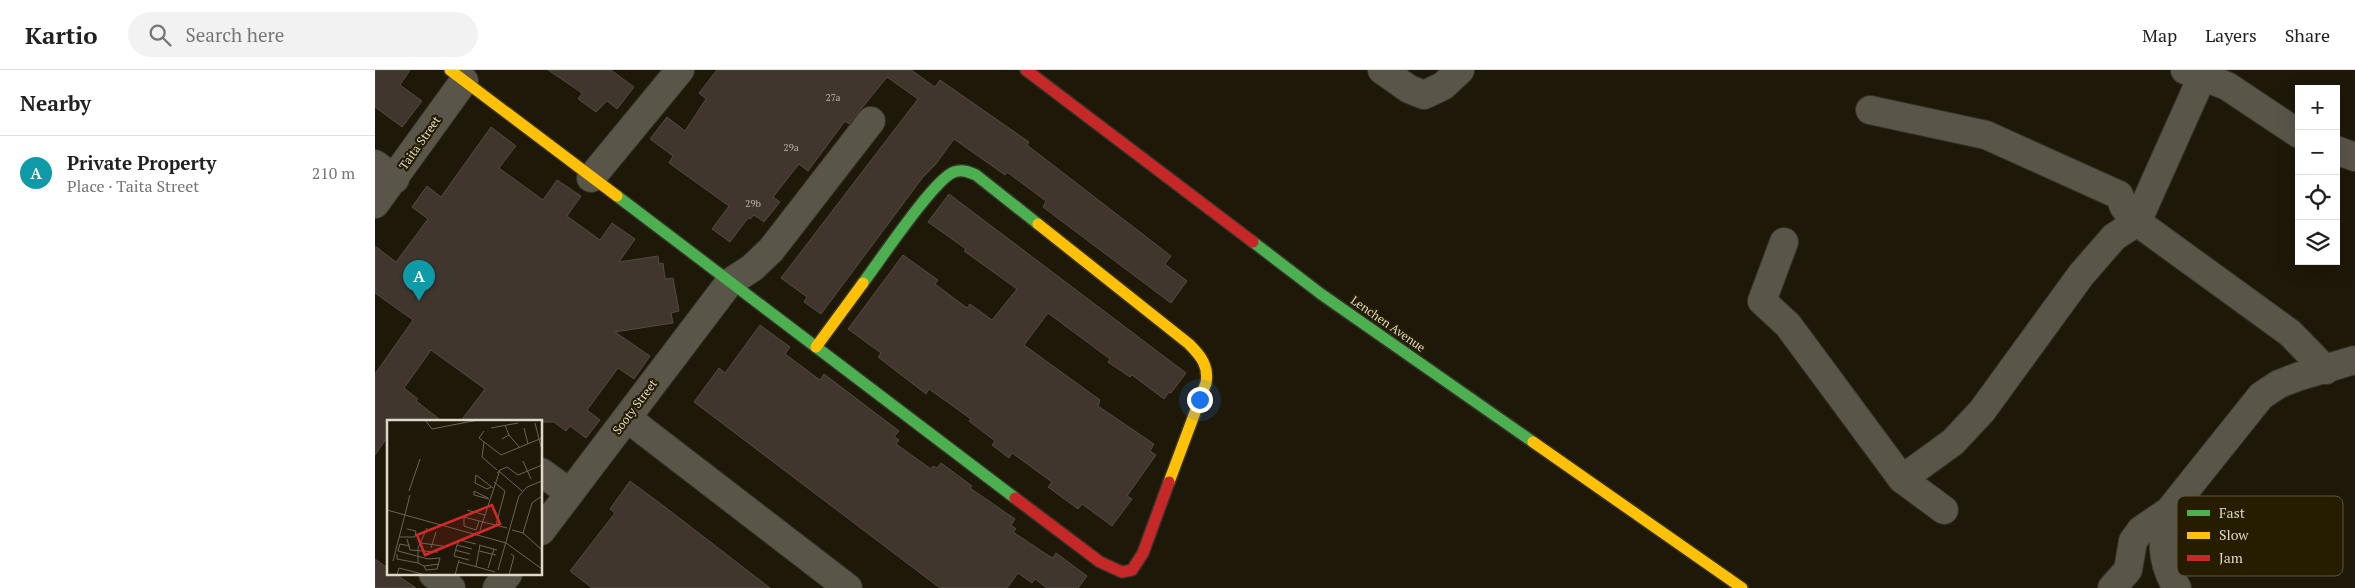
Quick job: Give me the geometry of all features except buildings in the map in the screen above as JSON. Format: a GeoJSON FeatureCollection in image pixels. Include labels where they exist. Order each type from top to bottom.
{"type":"FeatureCollection","features":[{"type":"Feature","properties":{"kind":"street"},"geometry":{"type":"LineString","coordinates":[[591,178],[680,70]]}},
{"type":"Feature","properties":{"kind":"street","name":"Lenchen Avenue"},"geometry":{"type":"LineString","coordinates":[[1026,70],[1321,294],[1742,588]]}},
{"type":"Feature","properties":{"kind":"street"},"geometry":{"type":"LineString","coordinates":[[1382,70],[1409,89],[1424,95],[1443,86],[1460,70]]}},
{"type":"Feature","properties":{"kind":"street"},"geometry":{"type":"LineString","coordinates":[[1902,479],[1953,442],[1982,411],[2081,275],[2114,237],[2137,222],[2193,73],[2227,86],[2295,131]]}},
{"type":"Feature","properties":{"kind":"street"},"geometry":{"type":"LineString","coordinates":[[457,75],[729,283],[765,307],[816,347],[1100,562],[1122,572],[1132,570],[1143,553],[1206,383],[1208,372],[1204,360],[1189,344],[976,175],[963,170],[949,173],[935,186],[816,347]]}},
{"type":"Feature","properties":{"kind":"street","name":"Taita Street"},"geometry":{"type":"LineString","coordinates":[[375,204],[385,172],[457,75]]}},
{"type":"Feature","properties":{"kind":"street"},"geometry":{"type":"LineString","coordinates":[[1870,110],[1986,135],[2119,195],[2124,207],[2137,222],[2290,333],[2326,370]]}},
{"type":"Feature","properties":{"kind":"street","name":"Sooty Street"},"geometry":{"type":"LineString","coordinates":[[543,528],[729,283],[752,268],[771,250],[871,121]]}},
{"type":"Feature","properties":{"kind":"street"},"geometry":{"type":"LineString","coordinates":[[2340,152],[2355,158]]}},
{"type":"Feature","properties":{"kind":"street"},"geometry":{"type":"LineString","coordinates":[[1784,242],[1762,301],[1788,325],[1902,479],[1944,510]]}},
{"type":"Feature","properties":{"kind":"street"},"geometry":{"type":"LineString","coordinates":[[2181,496],[2261,396],[2279,384],[2355,360]]}},
{"type":"Feature","properties":{"kind":"street"},"geometry":{"type":"LineString","coordinates":[[627,418],[848,588]]}},
{"type":"Feature","properties":{"kind":"street"},"geometry":{"type":"LineString","coordinates":[[543,473],[570,493]]}},
{"type":"Feature","properties":{"kind":"street"},"geometry":{"type":"LineString","coordinates":[[2120,579],[2133,541],[2141,530],[2169,511],[2177,501]]}},
{"type":"Feature","properties":{"kind":"street"},"geometry":{"type":"LineString","coordinates":[[2169,511],[2162,542],[2172,580]]}},
{"type":"Feature","properties":{"kind":"street"},"geometry":{"type":"LineString","coordinates":[[2120,579],[2147,565],[2172,580]]}},
{"type":"Feature","properties":{"kind":"street"},"geometry":{"type":"LineString","coordinates":[[436,576],[451,588]]}},
{"type":"Feature","properties":{"kind":"traffic: fast"},"geometry":{"type":"LineString","coordinates":[[863,283],[934,189],[954,172],[963,171],[976,175],[1038,224]]}},
{"type":"Feature","properties":{"kind":"traffic: fast"},"geometry":{"type":"LineString","coordinates":[[617,196],[1015,498]]}},
{"type":"Feature","properties":{"kind":"traffic: fast"},"geometry":{"type":"LineString","coordinates":[[1253,242],[1321,294],[1533,442]]}},
{"type":"Feature","properties":{"kind":"traffic: slow"},"geometry":{"type":"LineString","coordinates":[[450,70],[617,196]]}},
{"type":"Feature","properties":{"kind":"traffic: slow"},"geometry":{"type":"LineString","coordinates":[[1038,224],[1189,344],[1203,362],[1207,377],[1206,383],[1169,482]]}},
{"type":"Feature","properties":{"kind":"traffic: slow"},"geometry":{"type":"LineString","coordinates":[[816,347],[863,283]]}},
{"type":"Feature","properties":{"kind":"traffic: slow"},"geometry":{"type":"LineString","coordinates":[[1533,442],[1742,588]]}},
{"type":"Feature","properties":{"kind":"traffic: jam"},"geometry":{"type":"LineString","coordinates":[[1026,70],[1253,242]]}},
{"type":"Feature","properties":{"kind":"traffic: jam"},"geometry":{"type":"LineString","coordinates":[[1015,498],[1100,562],[1122,572],[1132,570],[1143,553],[1169,482]]}},
{"type":"Feature","properties":{"kind":"place","name":"Private Property"},"geometry":{"type":"Point","coordinates":[419,301]}}]}
